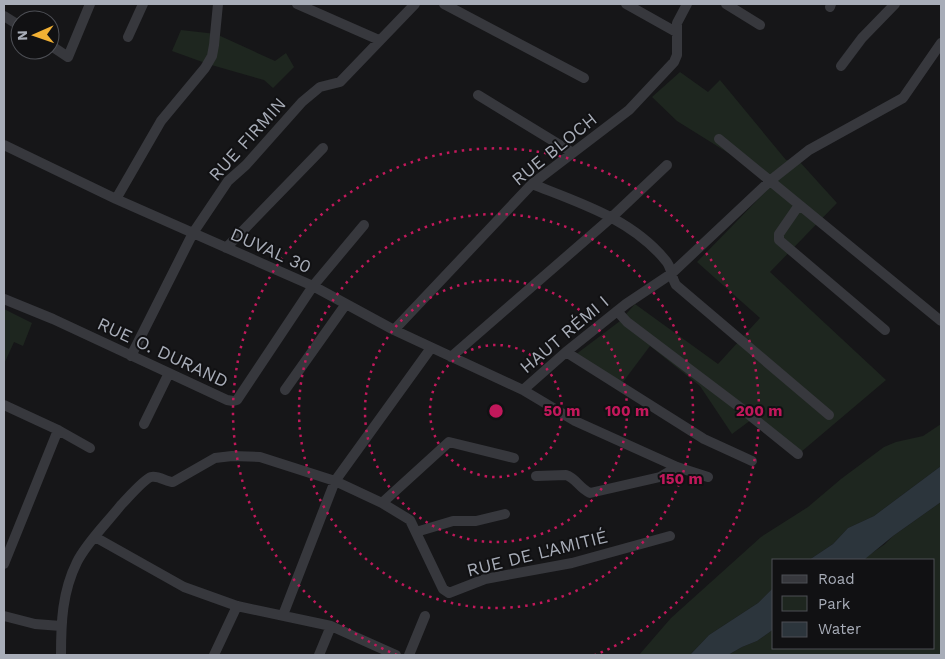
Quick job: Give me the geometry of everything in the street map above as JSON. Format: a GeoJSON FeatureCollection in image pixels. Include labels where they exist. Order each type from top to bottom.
{"type":"FeatureCollection","features":[{"type":"Feature","properties":{"kind":"street"},"geometry":{"type":"LineString","coordinates":[[60,52],[68,57],[90,4]]}},
{"type":"Feature","properties":{"kind":"street"},"geometry":{"type":"LineString","coordinates":[[128,38],[143,4]]}},
{"type":"Feature","properties":{"kind":"street"},"geometry":{"type":"LineString","coordinates":[[116,199],[162,121],[205,68],[212,56],[218,4]]}},
{"type":"Feature","properties":{"kind":"street"},"geometry":{"type":"LineString","coordinates":[[297,4],[379,40],[414,4]]}},
{"type":"Feature","properties":{"kind":"street"},"geometry":{"type":"LineString","coordinates":[[444,4],[584,78]]}},
{"type":"Feature","properties":{"kind":"street"},"geometry":{"type":"LineString","coordinates":[[626,4],[676,32]]}},
{"type":"Feature","properties":{"kind":"street","name":"RUE BLOCH"},"geometry":{"type":"LineString","coordinates":[[394,330],[532,184],[629,110],[674,62],[678,18],[687,4]]}},
{"type":"Feature","properties":{"kind":"street"},"geometry":{"type":"LineString","coordinates":[[726,4],[760,25]]}},
{"type":"Feature","properties":{"kind":"street"},"geometry":{"type":"LineString","coordinates":[[841,66],[862,38],[896,4]]}},
{"type":"Feature","properties":{"kind":"street","name":"RUE FIRMIN"},"geometry":{"type":"LineString","coordinates":[[131,356],[193,233],[228,180],[246,165],[302,102],[320,86],[340,82],[379,40]]}},
{"type":"Feature","properties":{"kind":"street","name":"HAUT RÉMI I"},"geometry":{"type":"LineString","coordinates":[[523,390],[566,352],[626,304],[671,274],[771,180],[809,150],[904,98],[941,43]]}},
{"type":"Feature","properties":{"kind":"street"},"geometry":{"type":"LineString","coordinates":[[478,95],[573,152]]}},
{"type":"Feature","properties":{"kind":"street"},"geometry":{"type":"LineString","coordinates":[[719,139],[941,321]]}},
{"type":"Feature","properties":{"kind":"street","name":"DUVAL 30"},"geometry":{"type":"LineString","coordinates":[[4,144],[116,199],[314,286],[394,330],[523,390],[575,421],[677,467],[708,477]]}},
{"type":"Feature","properties":{"kind":"street"},"geometry":{"type":"LineString","coordinates":[[226,248],[323,148]]}},
{"type":"Feature","properties":{"kind":"street"},"geometry":{"type":"LineString","coordinates":[[451,357],[612,217],[667,165]]}},
{"type":"Feature","properties":{"kind":"street"},"geometry":{"type":"LineString","coordinates":[[532,184],[612,217],[637,233],[664,258],[676,285],[829,415]]}},
{"type":"Feature","properties":{"kind":"street"},"geometry":{"type":"LineString","coordinates":[[800,205],[779,234],[779,240],[885,330]]}},
{"type":"Feature","properties":{"kind":"street"},"geometry":{"type":"LineString","coordinates":[[314,286],[364,225]]}},
{"type":"Feature","properties":{"kind":"street","name":"RUE O. DURAND"},"geometry":{"type":"LineString","coordinates":[[4,299],[53,318],[232,402],[237,400],[314,286]]}},
{"type":"Feature","properties":{"kind":"street"},"geometry":{"type":"LineString","coordinates":[[284,390],[346,304]]}},
{"type":"Feature","properties":{"kind":"street"},"geometry":{"type":"LineString","coordinates":[[618,311],[627,322],[798,454]]}},
{"type":"Feature","properties":{"kind":"street"},"geometry":{"type":"LineString","coordinates":[[283,614],[335,481],[432,348]]}},
{"type":"Feature","properties":{"kind":"street"},"geometry":{"type":"LineString","coordinates":[[566,352],[704,439],[752,461]]}},
{"type":"Feature","properties":{"kind":"street"},"geometry":{"type":"LineString","coordinates":[[144,424],[168,373]]}},
{"type":"Feature","properties":{"kind":"street"},"geometry":{"type":"LineString","coordinates":[[4,406],[58,430],[90,448]]}},
{"type":"Feature","properties":{"kind":"street"},"geometry":{"type":"LineString","coordinates":[[4,564],[58,430]]}},
{"type":"Feature","properties":{"kind":"street"},"geometry":{"type":"LineString","coordinates":[[382,503],[449,442],[514,458]]}},
{"type":"Feature","properties":{"kind":"street","name":"RUE DE L'AMITIÉ"},"geometry":{"type":"LineString","coordinates":[[95,537],[146,479],[154,476],[173,482],[216,458],[232,456],[260,457],[335,481],[382,503],[406,517],[416,532],[443,589],[449,592],[485,579],[572,563],[670,536]]}},
{"type":"Feature","properties":{"kind":"street"},"geometry":{"type":"LineString","coordinates":[[536,476],[570,476],[574,478],[581,488],[590,493],[660,477],[677,467]]}},
{"type":"Feature","properties":{"kind":"street"},"geometry":{"type":"LineString","coordinates":[[416,532],[452,522],[476,521],[505,514]]}},
{"type":"Feature","properties":{"kind":"street"},"geometry":{"type":"LineString","coordinates":[[61,655],[61,626],[65,593],[77,562],[95,537],[184,587],[238,606],[283,614],[331,626],[396,655]]}},
{"type":"Feature","properties":{"kind":"street"},"geometry":{"type":"LineString","coordinates":[[214,655],[238,606]]}},
{"type":"Feature","properties":{"kind":"street"},"geometry":{"type":"LineString","coordinates":[[4,616],[35,624],[61,626]]}},
{"type":"Feature","properties":{"kind":"street"},"geometry":{"type":"LineString","coordinates":[[409,655],[425,616]]}},
{"type":"Feature","properties":{"kind":"street"},"geometry":{"type":"LineString","coordinates":[[319,655],[331,626]]}},
{"type":"Feature","properties":{"kind":"green space"},"geometry":{"type":"Polygon","coordinates":[[[181,30],[216,34],[275,61],[286,53],[294,67],[273,88],[264,80],[208,64],[172,51],[181,30]]]}},
{"type":"Feature","properties":{"kind":"green space"},"geometry":{"type":"Polygon","coordinates":[[[680,72],[708,92],[720,80],[786,160],[799,161],[837,203],[770,272],[886,380],[801,452],[755,417],[732,434],[700,386],[650,346],[620,386],[575,355],[620,321],[635,304],[718,364],[760,318],[697,262],[775,182],[677,121],[652,97],[680,72]]]}},
{"type":"Feature","properties":{"kind":"green space"},"geometry":{"type":"Polygon","coordinates":[[[4,309],[32,323],[23,346],[14,342],[4,364],[4,309]]]}},
{"type":"Feature","properties":{"kind":"green space"},"geometry":{"type":"Polygon","coordinates":[[[941,424],[941,466],[874,516],[848,528],[833,544],[810,559],[772,559],[772,589],[758,603],[709,635],[690,655],[639,655],[671,618],[761,537],[808,507],[841,479],[884,447],[896,442],[923,436],[941,424]]]}},
{"type":"Feature","properties":{"kind":"green space"},"geometry":{"type":"Polygon","coordinates":[[[941,502],[941,655],[728,655],[757,641],[772,630],[772,649],[935,649],[935,559],[863,559],[941,502]]]}},
{"type":"Feature","properties":{"kind":"water"},"geometry":{"type":"Polygon","coordinates":[[[941,466],[941,502],[893,536],[865,559],[810,559],[833,544],[848,528],[874,516],[941,466]]]}},
{"type":"Feature","properties":{"kind":"water"},"geometry":{"type":"Polygon","coordinates":[[[772,589],[772,630],[757,641],[728,655],[690,655],[709,635],[758,603],[772,589]]]}}]}
